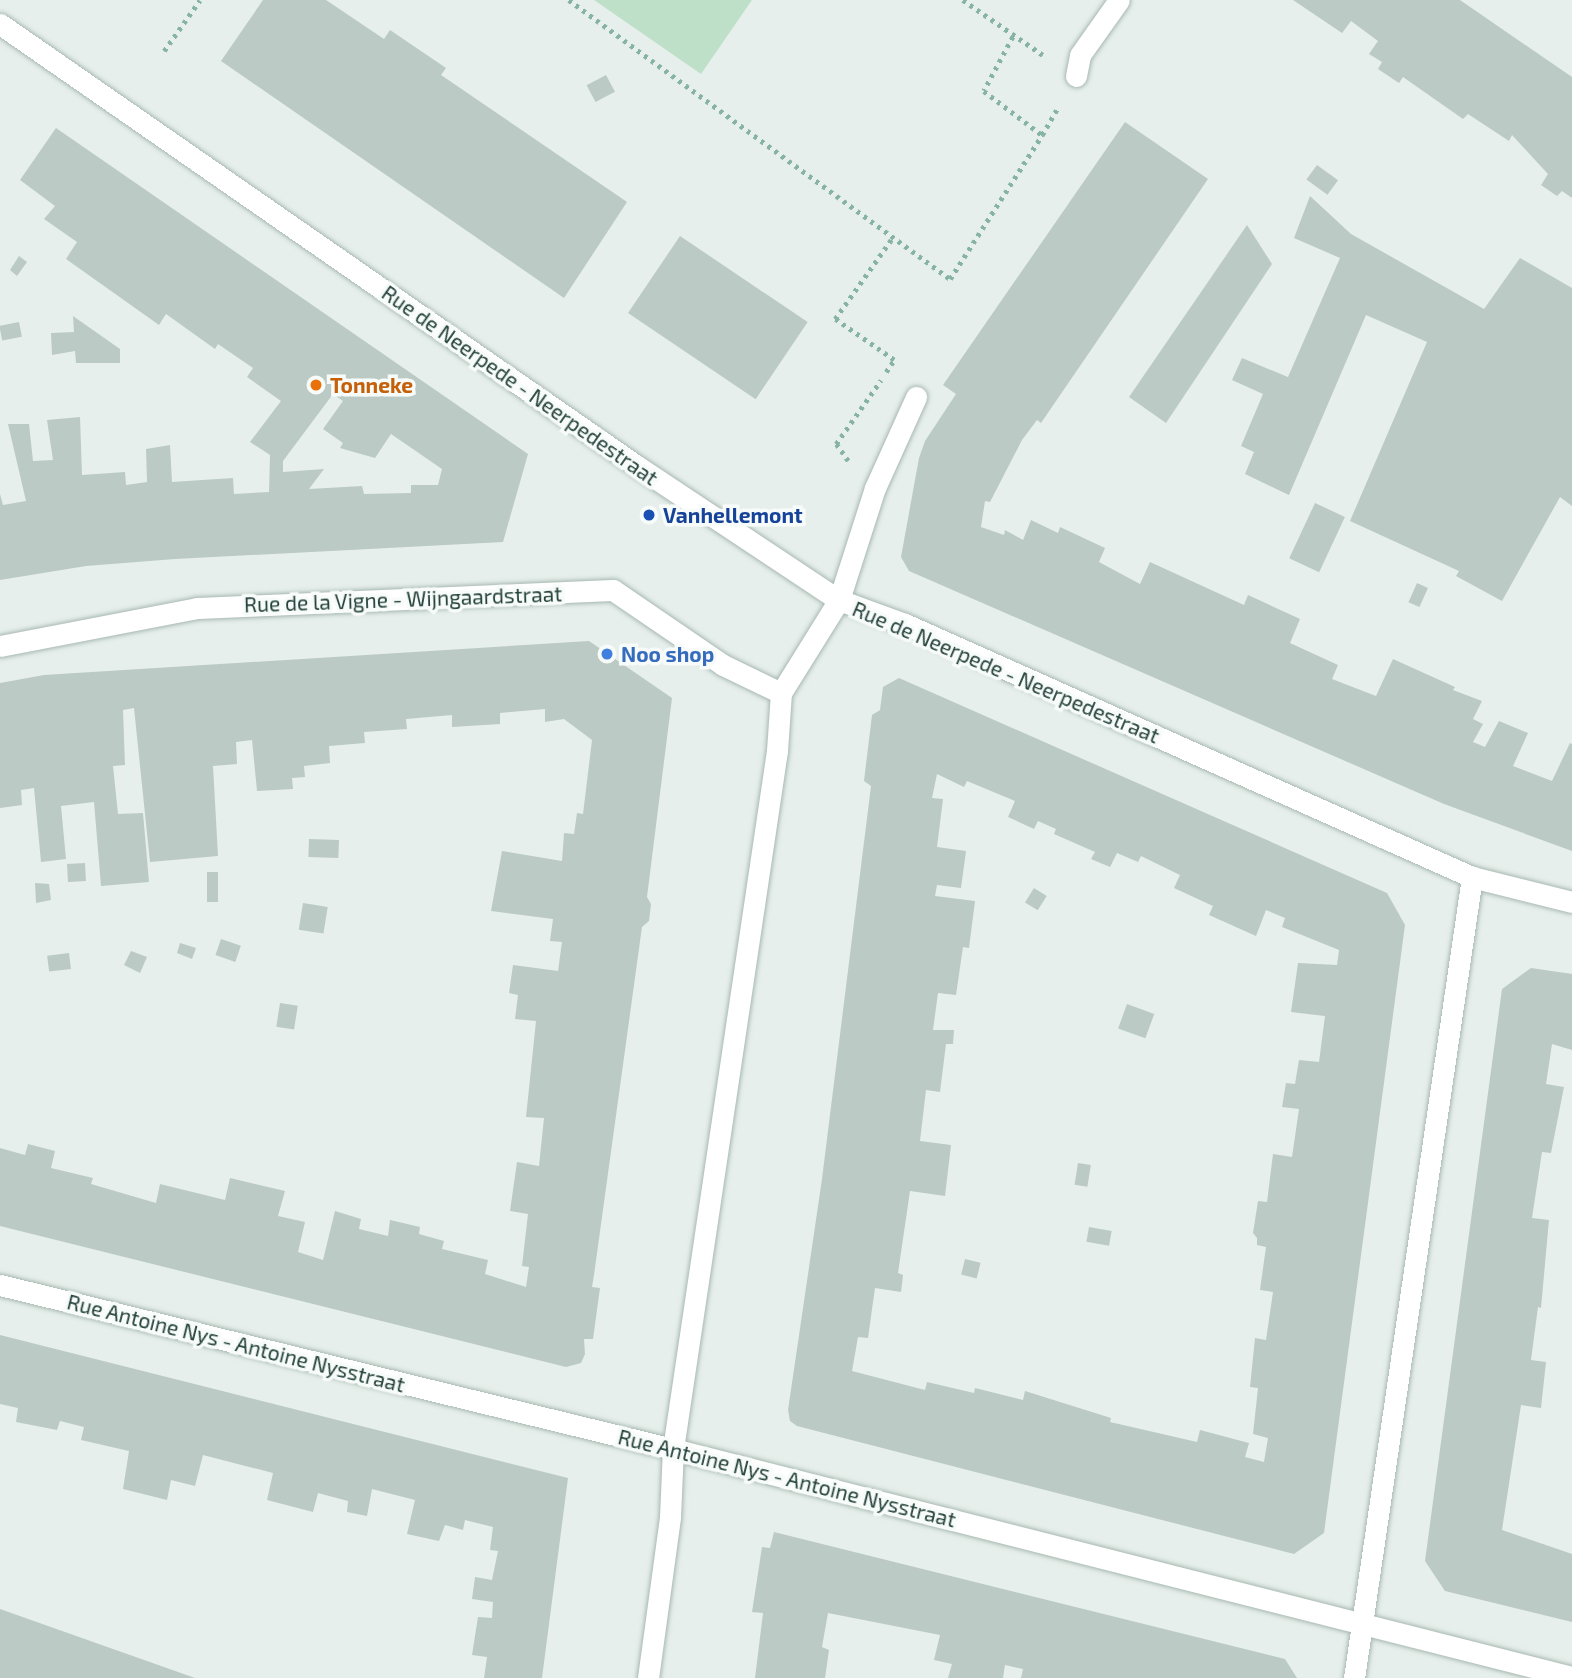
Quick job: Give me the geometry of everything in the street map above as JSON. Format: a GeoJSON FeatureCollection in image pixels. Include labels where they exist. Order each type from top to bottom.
{"type":"FeatureCollection","features":[{"type":"Feature","properties":{"kind":"street"},"geometry":{"type":"LineString","coordinates":[[1076,76],[1080,55],[1119,0]]}},
{"type":"Feature","properties":{"kind":"street","name":"Rue de Neerpede - Neerpedestraat"},"geometry":{"type":"LineString","coordinates":[[0,24],[625,458],[839,600],[905,624],[1472,877],[1572,901]]}},
{"type":"Feature","properties":{"kind":"street"},"geometry":{"type":"LineString","coordinates":[[648,1678],[670,1517],[673,1449],[778,751],[781,693],[839,600],[875,488],[916,397]]}},
{"type":"Feature","properties":{"kind":"street","name":"Rue de la Vigne - Wijngaardstraat"},"geometry":{"type":"LineString","coordinates":[[0,646],[197,608],[613,590],[723,665],[781,693]]}},
{"type":"Feature","properties":{"kind":"street"},"geometry":{"type":"LineString","coordinates":[[1354,1678],[1472,877]]}},
{"type":"Feature","properties":{"kind":"street","name":"Rue Antoine Nys - Antoine Nysstraat"},"geometry":{"type":"LineString","coordinates":[[0,1285],[673,1449],[1361,1621],[1572,1677]]}},
{"type":"Feature","properties":{"kind":"path"},"geometry":{"type":"LineString","coordinates":[[164,51],[200,0]]}},
{"type":"Feature","properties":{"kind":"path"},"geometry":{"type":"LineString","coordinates":[[569,0],[950,279],[1042,135],[1076,76],[1013,37],[963,0]]}},
{"type":"Feature","properties":{"kind":"path"},"geometry":{"type":"LineString","coordinates":[[1013,37],[984,91],[1042,135]]}},
{"type":"Feature","properties":{"kind":"path"},"geometry":{"type":"LineString","coordinates":[[875,488],[863,480],[836,444],[894,360],[835,319],[893,237]]}},
{"type":"Feature","properties":{"kind":"green space"},"geometry":{"type":"Polygon","coordinates":[[[594,0],[752,0],[701,74],[594,0]]]}},
{"type":"Feature","properties":{"kind":"building"},"geometry":{"type":"Polygon","coordinates":[[[263,0],[326,0],[384,39],[390,30],[446,68],[441,75],[627,202],[564,298],[221,61],[263,0]]]}},
{"type":"Feature","properties":{"kind":"building"},"geometry":{"type":"Polygon","coordinates":[[[1293,0],[1460,0],[1572,77],[1572,198],[1562,191],[1557,196],[1541,185],[1548,174],[1512,135],[1509,141],[1468,114],[1463,119],[1403,77],[1399,83],[1378,69],[1382,62],[1369,54],[1378,41],[1351,21],[1342,33],[1293,0]]]}},
{"type":"Feature","properties":{"kind":"building"},"geometry":{"type":"Polygon","coordinates":[[[606,75],[615,92],[595,102],[587,85],[606,75]]]}},
{"type":"Feature","properties":{"kind":"building"},"geometry":{"type":"Polygon","coordinates":[[[1125,122],[1208,179],[1041,423],[1037,420],[1022,440],[990,502],[985,501],[981,527],[1004,535],[1005,530],[1023,540],[1031,520],[1058,533],[1060,527],[1105,548],[1099,562],[1140,584],[1150,562],[1244,605],[1248,595],[1300,619],[1290,643],[1338,665],[1332,679],[1376,696],[1393,659],[1455,687],[1453,690],[1482,701],[1473,719],[1483,724],[1473,742],[1485,747],[1499,721],[1528,733],[1513,766],[1552,781],[1570,743],[1572,744],[1572,851],[1444,804],[909,571],[901,557],[919,458],[925,441],[956,394],[943,385],[1125,122]]]}},
{"type":"Feature","properties":{"kind":"building"},"geometry":{"type":"Polygon","coordinates":[[[56,128],[528,454],[503,542],[175,559],[86,566],[0,580],[0,494],[3,505],[26,501],[8,424],[29,424],[33,461],[53,460],[47,420],[80,417],[82,475],[125,472],[126,485],[147,482],[146,449],[170,445],[172,482],[233,478],[234,494],[269,492],[270,455],[250,442],[281,401],[247,377],[253,368],[218,344],[215,349],[166,314],[159,325],[66,259],[77,242],[44,219],[55,206],[20,180],[56,128]],[[333,394],[283,461],[283,472],[324,469],[309,489],[362,486],[364,494],[411,493],[411,485],[438,485],[442,469],[391,434],[375,458],[340,448],[343,443],[323,429],[343,401],[333,394]]]}},
{"type":"Feature","properties":{"kind":"building"},"geometry":{"type":"Polygon","coordinates":[[[1317,165],[1338,180],[1327,195],[1306,180],[1317,165]]]}},
{"type":"Feature","properties":{"kind":"building"},"geometry":{"type":"Polygon","coordinates":[[[1310,196],[1351,234],[1484,309],[1520,258],[1572,288],[1572,506],[1560,497],[1502,601],[1456,576],[1459,571],[1350,521],[1427,342],[1366,315],[1289,495],[1245,474],[1254,452],[1241,446],[1263,394],[1232,380],[1242,358],[1288,377],[1340,258],[1294,238],[1310,196]]]}},
{"type":"Feature","properties":{"kind":"building"},"geometry":{"type":"Polygon","coordinates":[[[1247,225],[1272,264],[1166,423],[1129,397],[1247,225]]]}},
{"type":"Feature","properties":{"kind":"building"},"geometry":{"type":"Polygon","coordinates":[[[680,236],[808,322],[756,399],[628,313],[680,236]]]}},
{"type":"Feature","properties":{"kind":"building"},"geometry":{"type":"Polygon","coordinates":[[[19,256],[27,262],[17,276],[10,270],[19,256]]]}},
{"type":"Feature","properties":{"kind":"building"},"geometry":{"type":"Polygon","coordinates":[[[73,316],[120,349],[120,363],[76,363],[75,351],[52,355],[51,333],[74,332],[73,316]]]}},
{"type":"Feature","properties":{"kind":"building"},"geometry":{"type":"Polygon","coordinates":[[[19,322],[22,337],[2,341],[0,326],[19,322]]]}},
{"type":"Feature","properties":{"kind":"building"},"geometry":{"type":"Polygon","coordinates":[[[1315,503],[1345,517],[1319,572],[1289,558],[1315,503]]]}},
{"type":"Feature","properties":{"kind":"building"},"geometry":{"type":"Polygon","coordinates":[[[1417,583],[1428,588],[1419,607],[1408,602],[1417,583]]]}},
{"type":"Feature","properties":{"kind":"building"},"geometry":{"type":"Polygon","coordinates":[[[589,641],[672,698],[647,897],[651,904],[649,921],[642,927],[592,1287],[600,1288],[593,1339],[584,1339],[585,1354],[581,1363],[566,1367],[0,1226],[0,1148],[25,1155],[28,1144],[55,1151],[51,1168],[93,1178],[91,1184],[156,1203],[160,1184],[225,1200],[230,1178],[285,1191],[278,1216],[305,1222],[298,1252],[323,1260],[335,1211],[361,1219],[359,1229],[388,1236],[390,1220],[420,1227],[419,1234],[444,1241],[442,1249],[488,1260],[485,1274],[526,1287],[529,1267],[522,1266],[528,1214],[510,1211],[517,1162],[539,1166],[544,1118],[526,1117],[536,1021],[515,1019],[518,995],[509,993],[513,965],[558,971],[562,942],[550,941],[553,919],[491,911],[502,851],[562,861],[564,833],[574,834],[577,813],[583,814],[592,740],[564,719],[545,722],[545,709],[500,713],[500,724],[452,727],[452,715],[406,719],[407,729],[364,732],[365,743],[329,746],[330,763],[304,766],[305,777],[292,778],[293,789],[257,791],[252,740],[236,742],[237,764],[213,766],[218,856],[150,862],[134,708],[123,710],[125,765],[113,766],[118,814],[143,813],[149,882],[101,886],[94,802],[61,806],[66,859],[41,862],[34,788],[21,790],[22,805],[0,808],[0,683],[44,675],[589,641]]]}},
{"type":"Feature","properties":{"kind":"building"},"geometry":{"type":"Polygon","coordinates":[[[899,678],[1387,893],[1405,925],[1324,1533],[1294,1554],[797,1426],[790,1421],[788,1410],[822,1179],[871,786],[864,781],[872,715],[880,710],[883,687],[899,678]],[[937,774],[932,798],[943,799],[937,847],[966,851],[961,888],[937,885],[935,896],[975,901],[969,948],[963,947],[956,995],[938,993],[933,1030],[954,1030],[953,1044],[946,1044],[940,1092],[926,1090],[920,1141],[951,1145],[945,1196],[910,1191],[898,1273],[903,1275],[901,1292],[875,1288],[868,1338],[858,1337],[852,1371],[925,1390],[927,1382],[974,1393],[975,1388],[1023,1400],[1025,1391],[1111,1418],[1110,1422],[1197,1442],[1200,1430],[1249,1443],[1245,1457],[1264,1462],[1268,1438],[1253,1434],[1258,1388],[1250,1387],[1255,1338],[1266,1340],[1273,1292],[1260,1290],[1266,1247],[1257,1245],[1257,1238],[1253,1233],[1258,1201],[1267,1202],[1273,1154],[1292,1157],[1299,1109],[1282,1107],[1286,1083],[1295,1084],[1299,1060],[1319,1062],[1325,1016],[1291,1012],[1298,963],[1337,965],[1339,950],[1282,927],[1285,918],[1266,910],[1256,936],[1209,915],[1213,906],[1174,888],[1180,875],[1141,856],[1138,862],[1117,853],[1110,867],[1091,859],[1095,852],[1054,834],[1056,829],[1038,821],[1034,829],[1008,817],[1015,801],[967,781],[964,787],[937,774]]]}},
{"type":"Feature","properties":{"kind":"building"},"geometry":{"type":"Polygon","coordinates":[[[309,839],[339,840],[338,858],[308,857],[309,839]]]}},
{"type":"Feature","properties":{"kind":"building"},"geometry":{"type":"Polygon","coordinates":[[[85,863],[86,881],[68,882],[67,864],[85,863]]]}},
{"type":"Feature","properties":{"kind":"building"},"geometry":{"type":"Polygon","coordinates":[[[207,872],[218,872],[218,902],[207,902],[207,872]]]}},
{"type":"Feature","properties":{"kind":"building"},"geometry":{"type":"Polygon","coordinates":[[[35,883],[49,884],[51,900],[36,903],[35,883]]]}},
{"type":"Feature","properties":{"kind":"building"},"geometry":{"type":"Polygon","coordinates":[[[1034,888],[1047,896],[1038,910],[1025,902],[1034,888]]]}},
{"type":"Feature","properties":{"kind":"building"},"geometry":{"type":"Polygon","coordinates":[[[303,903],[328,907],[323,934],[299,930],[303,903]]]}},
{"type":"Feature","properties":{"kind":"building"},"geometry":{"type":"Polygon","coordinates":[[[221,939],[241,946],[235,962],[215,955],[221,939]]]}},
{"type":"Feature","properties":{"kind":"building"},"geometry":{"type":"Polygon","coordinates":[[[180,943],[196,948],[192,959],[177,953],[180,943]]]}},
{"type":"Feature","properties":{"kind":"building"},"geometry":{"type":"Polygon","coordinates":[[[131,951],[147,957],[140,973],[124,965],[131,951]]]}},
{"type":"Feature","properties":{"kind":"building"},"geometry":{"type":"Polygon","coordinates":[[[69,953],[71,969],[49,972],[47,956],[69,953]]]}},
{"type":"Feature","properties":{"kind":"building"},"geometry":{"type":"Polygon","coordinates":[[[1531,968],[1572,974],[1572,1050],[1552,1044],[1546,1084],[1564,1087],[1551,1153],[1542,1152],[1532,1218],[1549,1220],[1541,1308],[1538,1307],[1531,1360],[1546,1362],[1541,1408],[1521,1405],[1502,1530],[1572,1554],[1572,1622],[1445,1591],[1425,1561],[1502,989],[1531,968]]]}},
{"type":"Feature","properties":{"kind":"building"},"geometry":{"type":"Polygon","coordinates":[[[280,1003],[298,1006],[294,1030],[276,1027],[280,1003]]]}},
{"type":"Feature","properties":{"kind":"building"},"geometry":{"type":"Polygon","coordinates":[[[1127,1004],[1154,1014],[1145,1038],[1118,1028],[1127,1004]]]}},
{"type":"Feature","properties":{"kind":"building"},"geometry":{"type":"Polygon","coordinates":[[[1078,1163],[1091,1165],[1087,1187],[1075,1185],[1078,1163]]]}},
{"type":"Feature","properties":{"kind":"building"},"geometry":{"type":"Polygon","coordinates":[[[1089,1227],[1112,1231],[1109,1246],[1086,1242],[1089,1227]]]}},
{"type":"Feature","properties":{"kind":"building"},"geometry":{"type":"Polygon","coordinates":[[[965,1259],[981,1263],[977,1278],[961,1275],[965,1259]]]}},
{"type":"Feature","properties":{"kind":"building"},"geometry":{"type":"Polygon","coordinates":[[[0,1335],[568,1478],[542,1678],[484,1678],[487,1657],[472,1655],[478,1617],[492,1618],[493,1602],[472,1599],[475,1577],[492,1580],[498,1551],[490,1550],[493,1527],[465,1520],[463,1530],[445,1525],[439,1541],[407,1534],[415,1500],[372,1489],[367,1516],[347,1512],[348,1501],[318,1493],[313,1512],[267,1500],[273,1473],[203,1455],[195,1486],[171,1480],[167,1500],[123,1489],[129,1451],[81,1440],[84,1427],[60,1421],[57,1430],[16,1422],[18,1408],[0,1404],[0,1335]]]}},
{"type":"Feature","properties":{"kind":"building"},"geometry":{"type":"Polygon","coordinates":[[[774,1532],[1285,1659],[1297,1678],[1021,1678],[1023,1669],[1005,1665],[1003,1678],[948,1678],[952,1664],[934,1660],[940,1635],[828,1613],[822,1647],[829,1650],[825,1678],[755,1678],[763,1613],[752,1612],[762,1547],[770,1548],[774,1532]]]}},
{"type":"Feature","properties":{"kind":"building"},"geometry":{"type":"Polygon","coordinates":[[[0,1609],[195,1678],[0,1678],[0,1609]]]}},
{"type":"Feature","properties":{"kind":"place","name":"Tonneke"},"geometry":{"type":"Point","coordinates":[316,385]}},
{"type":"Feature","properties":{"kind":"place","name":"Vanhellemont"},"geometry":{"type":"Point","coordinates":[649,515]}},
{"type":"Feature","properties":{"kind":"place","name":"Noo shop"},"geometry":{"type":"Point","coordinates":[607,654]}}]}
